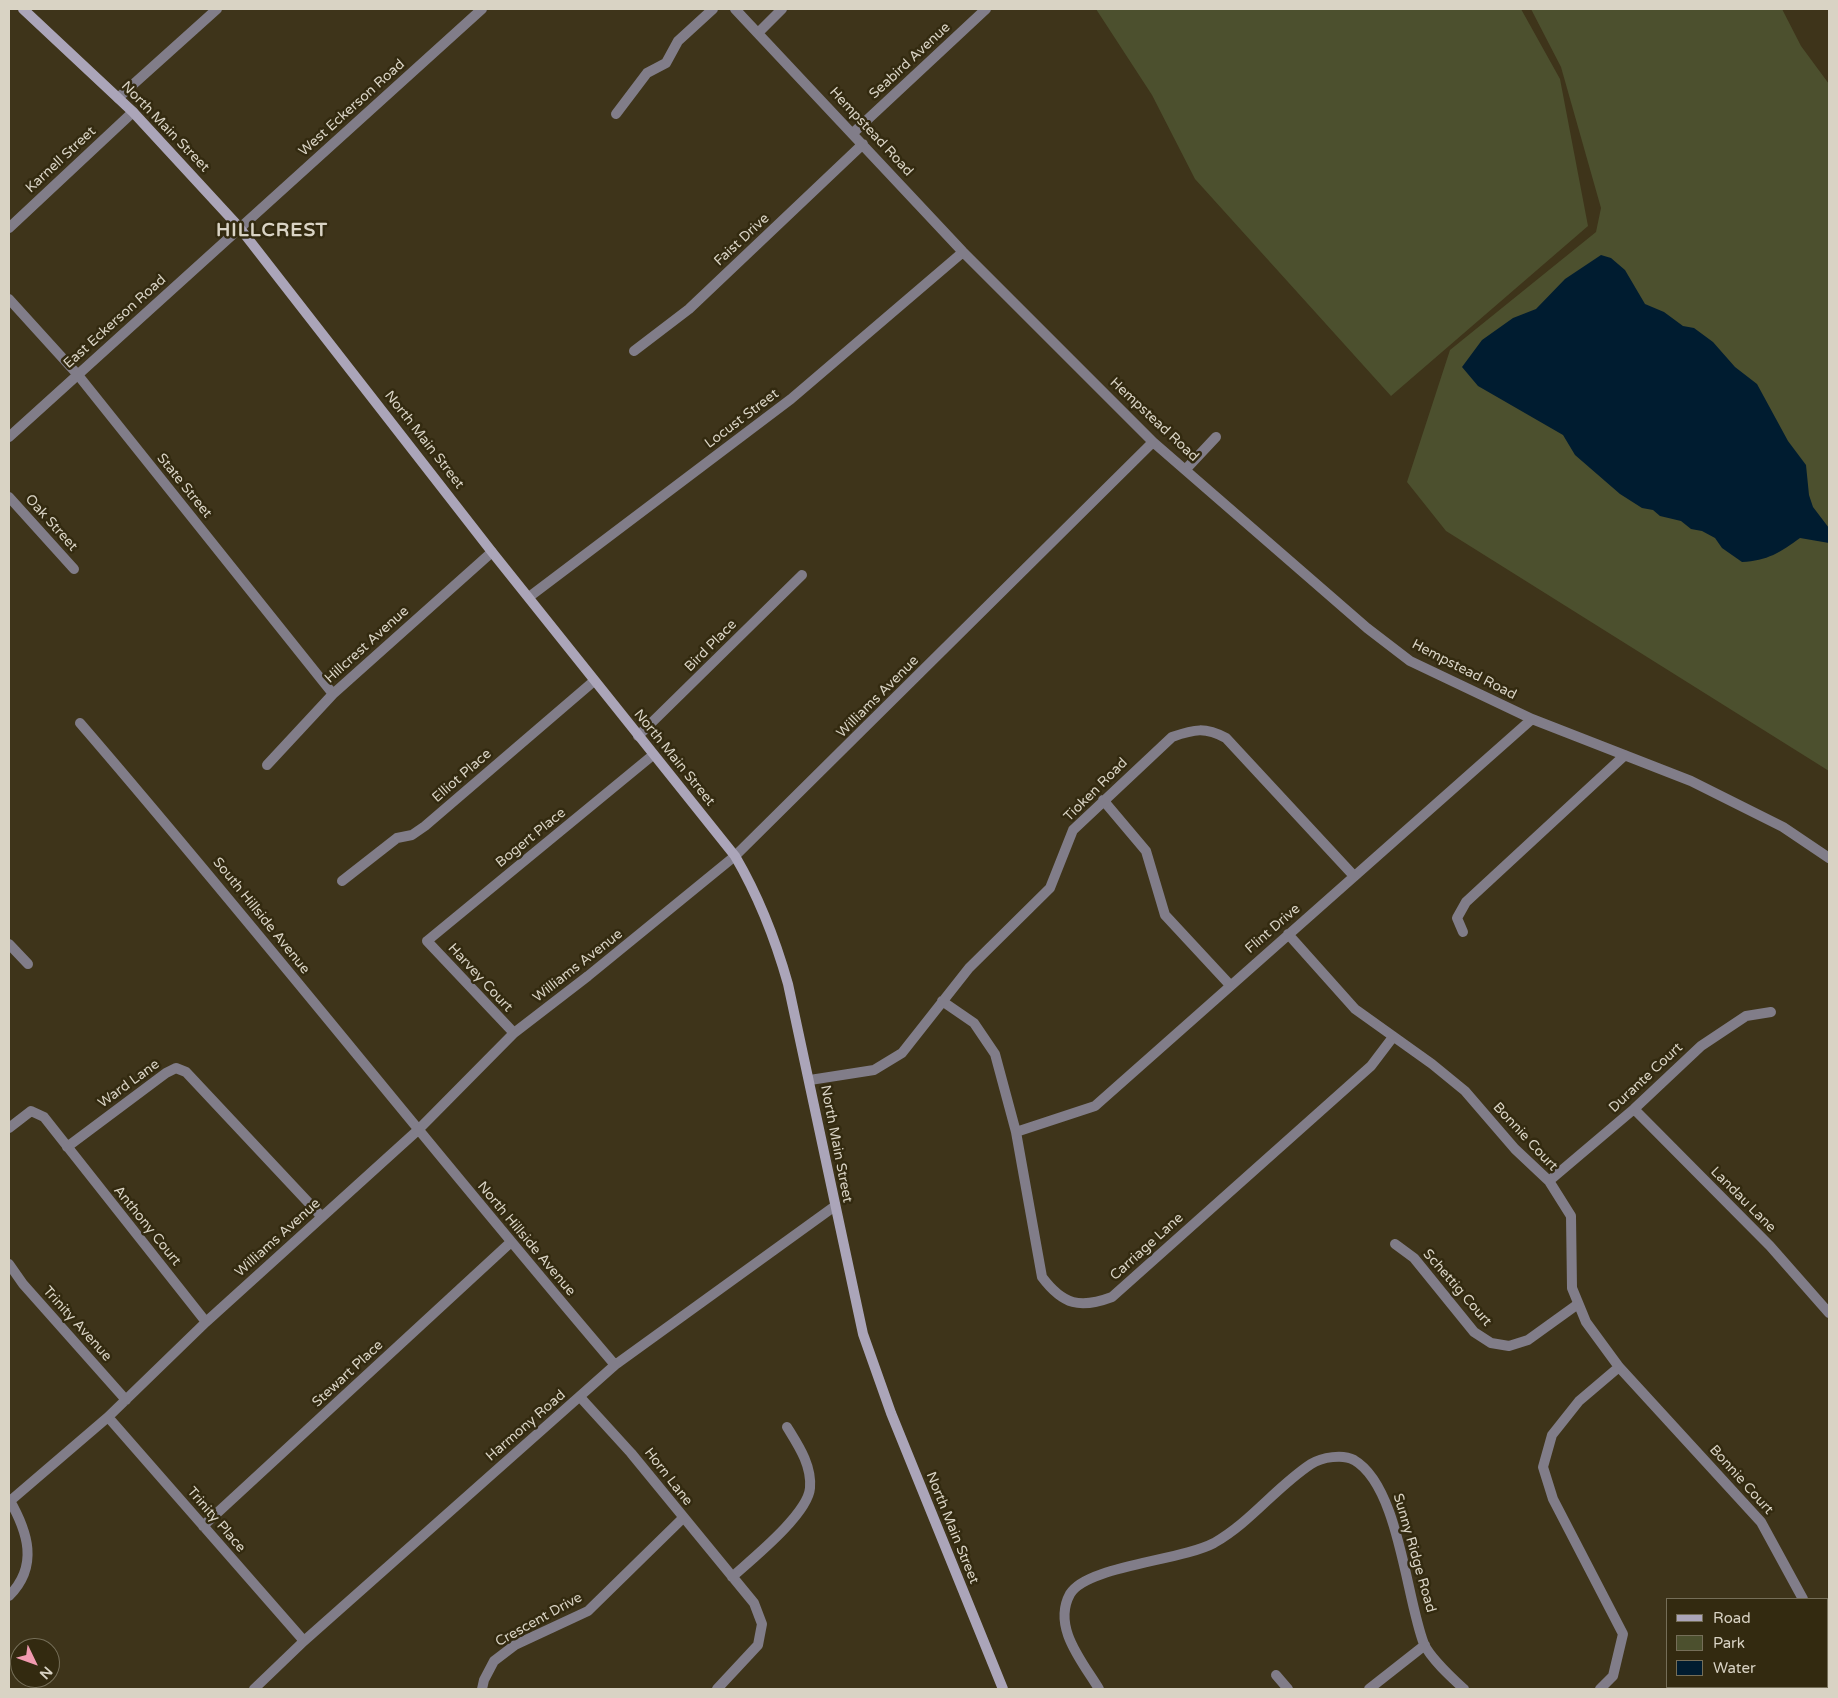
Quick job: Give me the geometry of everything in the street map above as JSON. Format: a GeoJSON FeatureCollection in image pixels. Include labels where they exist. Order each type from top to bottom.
{"type":"FeatureCollection","features":[{"type":"Feature","properties":{"kind":"main road","name":"North Main Street"},"geometry":{"type":"LineString","coordinates":[[24,9],[133,112],[239,227],[492,552],[735,856],[755,892],[778,948],[810,1080],[834,1206],[863,1334],[876,1374],[1002,1689]]}},
{"type":"Feature","properties":{"kind":"street"},"geometry":{"type":"LineString","coordinates":[[118,98],[217,9]]}},
{"type":"Feature","properties":{"kind":"street","name":"West Eckerson Road"},"geometry":{"type":"LineString","coordinates":[[239,227],[482,9]]}},
{"type":"Feature","properties":{"kind":"street"},"geometry":{"type":"LineString","coordinates":[[616,114],[647,74],[666,63],[678,40],[713,9]]}},
{"type":"Feature","properties":{"kind":"street","name":"Hempstead Road"},"geometry":{"type":"LineString","coordinates":[[735,9],[759,32],[963,252],[1153,442],[1367,628],[1410,661],[1532,719],[1691,781],[1784,827],[1829,858]]}},
{"type":"Feature","properties":{"kind":"street"},"geometry":{"type":"LineString","coordinates":[[759,32],[782,9]]}},
{"type":"Feature","properties":{"kind":"street","name":"Seabird Avenue"},"geometry":{"type":"LineString","coordinates":[[853,133],[986,9]]}},
{"type":"Feature","properties":{"kind":"street","name":"Karnell Street"},"geometry":{"type":"LineString","coordinates":[[9,228],[133,112]]}},
{"type":"Feature","properties":{"kind":"street","name":"Faist Drive"},"geometry":{"type":"LineString","coordinates":[[634,351],[689,308],[863,144]]}},
{"type":"Feature","properties":{"kind":"street","name":"East Eckerson Road"},"geometry":{"type":"LineString","coordinates":[[9,437],[239,227]]}},
{"type":"Feature","properties":{"kind":"street","name":"Locust Street"},"geometry":{"type":"LineString","coordinates":[[529,598],[791,399],[963,252]]}},
{"type":"Feature","properties":{"kind":"street","name":"State Street"},"geometry":{"type":"LineString","coordinates":[[9,299],[78,375],[333,694]]}},
{"type":"Feature","properties":{"kind":"street"},"geometry":{"type":"LineString","coordinates":[[1186,469],[1216,437]]}},
{"type":"Feature","properties":{"kind":"street","name":"Williams Avenue"},"geometry":{"type":"LineString","coordinates":[[9,1500],[108,1417],[206,1322],[418,1130],[514,1033],[588,976],[735,856],[1153,442]]}},
{"type":"Feature","properties":{"kind":"street","name":"Oak Street"},"geometry":{"type":"LineString","coordinates":[[9,496],[74,569]]}},
{"type":"Feature","properties":{"kind":"street","name":"Hillcrest Avenue"},"geometry":{"type":"LineString","coordinates":[[267,765],[333,694],[492,552]]}},
{"type":"Feature","properties":{"kind":"street","name":"Bird Place"},"geometry":{"type":"LineString","coordinates":[[638,736],[802,575]]}},
{"type":"Feature","properties":{"kind":"street","name":"Elliot Place"},"geometry":{"type":"LineString","coordinates":[[342,881],[397,838],[412,835],[425,826],[594,681]]}},
{"type":"Feature","properties":{"kind":"street","name":"Flint Drive"},"geometry":{"type":"LineString","coordinates":[[1016,1132],[1095,1106],[1532,719]]}},
{"type":"Feature","properties":{"kind":"street","name":"South Hillside Avenue"},"geometry":{"type":"LineString","coordinates":[[80,723],[179,837],[418,1130]]}},
{"type":"Feature","properties":{"kind":"street","name":"Tioken Road"},"geometry":{"type":"LineString","coordinates":[[810,1080],[874,1070],[902,1053],[969,968],[1050,888],[1073,830],[1103,800],[1172,738],[1192,730],[1212,731],[1226,738],[1354,876]]}},
{"type":"Feature","properties":{"kind":"street","name":"Bogert Place"},"geometry":{"type":"LineString","coordinates":[[427,941],[653,755]]}},
{"type":"Feature","properties":{"kind":"street"},"geometry":{"type":"LineString","coordinates":[[1463,932],[1457,918],[1466,902],[1625,755]]}},
{"type":"Feature","properties":{"kind":"street"},"geometry":{"type":"LineString","coordinates":[[1103,800],[1146,851],[1165,915],[1230,986]]}},
{"type":"Feature","properties":{"kind":"street","name":"Bonnie Court"},"geometry":{"type":"LineString","coordinates":[[1288,934],[1356,1009],[1432,1064],[1465,1091],[1515,1149],[1549,1181],[1570,1216],[1572,1288],[1586,1322],[1619,1368],[1762,1522],[1802,1598]]}},
{"type":"Feature","properties":{"kind":"street","name":"Harvey Court"},"geometry":{"type":"LineString","coordinates":[[427,941],[514,1033]]}},
{"type":"Feature","properties":{"kind":"street"},"geometry":{"type":"LineString","coordinates":[[9,944],[28,964]]}},
{"type":"Feature","properties":{"kind":"street","name":"Carriage Lane"},"geometry":{"type":"LineString","coordinates":[[942,1001],[974,1023],[995,1054],[1016,1132],[1042,1277],[1052,1291],[1065,1299],[1090,1305],[1112,1297],[1371,1066],[1393,1036]]}},
{"type":"Feature","properties":{"kind":"street","name":"Durante Court"},"geometry":{"type":"LineString","coordinates":[[1549,1181],[1634,1110],[1700,1046],[1746,1016],[1771,1012]]}},
{"type":"Feature","properties":{"kind":"street","name":"Ward Lane"},"geometry":{"type":"LineString","coordinates":[[66,1147],[166,1073],[176,1068],[186,1072],[322,1217]]}},
{"type":"Feature","properties":{"kind":"street","name":"Landau Lane"},"geometry":{"type":"LineString","coordinates":[[1634,1110],[1770,1246],[1829,1313]]}},
{"type":"Feature","properties":{"kind":"street"},"geometry":{"type":"LineString","coordinates":[[9,1128],[31,1111],[44,1117],[66,1147]]}},
{"type":"Feature","properties":{"kind":"street","name":"North Hillside Avenue"},"geometry":{"type":"LineString","coordinates":[[418,1130],[615,1365]]}},
{"type":"Feature","properties":{"kind":"street","name":"Anthony Court"},"geometry":{"type":"LineString","coordinates":[[66,1147],[206,1322]]}},
{"type":"Feature","properties":{"kind":"street","name":"Harmony Road"},"geometry":{"type":"LineString","coordinates":[[254,1689],[304,1641],[615,1365],[834,1206]]}},
{"type":"Feature","properties":{"kind":"street","name":"Stewart Place"},"geometry":{"type":"LineString","coordinates":[[203,1526],[511,1242]]}},
{"type":"Feature","properties":{"kind":"street","name":"Schettig Court"},"geometry":{"type":"LineString","coordinates":[[1395,1244],[1414,1258],[1474,1332],[1491,1343],[1510,1346],[1528,1340],[1578,1304]]}},
{"type":"Feature","properties":{"kind":"street","name":"Trinity Avenue"},"geometry":{"type":"LineString","coordinates":[[9,1264],[23,1284],[126,1400]]}},
{"type":"Feature","properties":{"kind":"street"},"geometry":{"type":"LineString","coordinates":[[1600,1689],[1613,1676],[1623,1634],[1553,1499],[1543,1467],[1552,1435],[1579,1401],[1619,1368]]}},
{"type":"Feature","properties":{"kind":"street","name":"Horn Lane"},"geometry":{"type":"LineString","coordinates":[[580,1397],[631,1453],[754,1603],[762,1624],[758,1645],[717,1689]]}},
{"type":"Feature","properties":{"kind":"street","name":"Trinity Place"},"geometry":{"type":"LineString","coordinates":[[108,1417],[304,1641]]}},
{"type":"Feature","properties":{"kind":"street"},"geometry":{"type":"LineString","coordinates":[[732,1577],[796,1517],[810,1489],[806,1459],[787,1427]]}},
{"type":"Feature","properties":{"kind":"street","name":"Sunny Ridge Road"},"geometry":{"type":"LineString","coordinates":[[1099,1689],[1067,1635],[1063,1612],[1071,1592],[1086,1579],[1100,1573],[1174,1558],[1213,1544],[1240,1526],[1312,1464],[1330,1457],[1353,1459],[1370,1473],[1381,1489],[1408,1576],[1425,1645],[1446,1671],[1464,1689]]}},
{"type":"Feature","properties":{"kind":"street"},"geometry":{"type":"LineString","coordinates":[[9,1500],[29,1546],[26,1571],[12,1593]]}},
{"type":"Feature","properties":{"kind":"street","name":"Crescent Drive"},"geometry":{"type":"LineString","coordinates":[[482,1689],[484,1680],[494,1660],[515,1645],[588,1611],[683,1518]]}},
{"type":"Feature","properties":{"kind":"street"},"geometry":{"type":"LineString","coordinates":[[1369,1689],[1425,1645]]}},
{"type":"Feature","properties":{"kind":"street"},"geometry":{"type":"LineString","coordinates":[[1276,1674],[1288,1689]]}},
{"type":"Feature","properties":{"kind":"green space"},"geometry":{"type":"Polygon","coordinates":[[[1096,9],[1521,9],[1560,79],[1588,226],[1391,396],[1195,179],[1152,95],[1096,9]]]}},
{"type":"Feature","properties":{"kind":"green space"},"geometry":{"type":"Polygon","coordinates":[[[1531,9],[1782,9],[1801,46],[1829,84],[1829,771],[1446,531],[1407,482],[1450,350],[1596,232],[1601,208],[1561,67],[1531,9]]]}},
{"type":"Feature","properties":{"kind":"water"},"geometry":{"type":"Polygon","coordinates":[[[1601,255],[1611,258],[1625,270],[1645,304],[1664,312],[1683,326],[1694,328],[1713,342],[1735,367],[1757,384],[1788,441],[1806,465],[1809,495],[1813,507],[1829,528],[1829,543],[1800,538],[1786,548],[1766,558],[1742,562],[1722,548],[1715,538],[1702,531],[1691,529],[1681,521],[1660,516],[1653,510],[1642,508],[1620,494],[1575,455],[1563,435],[1478,386],[1462,367],[1482,340],[1513,318],[1536,309],[1565,279],[1601,255]]]}},
{"type":"Feature","properties":{"kind":"district","name":"HILLCREST"},"geometry":{"type":"Point","coordinates":[272,231]}}]}
